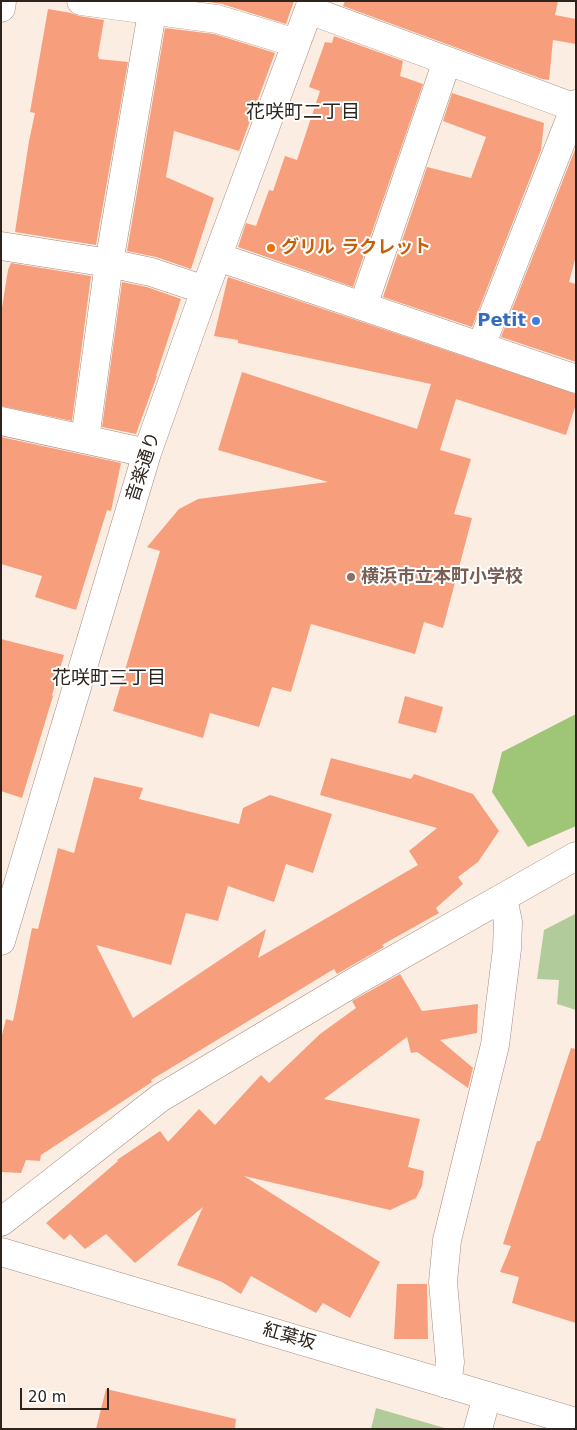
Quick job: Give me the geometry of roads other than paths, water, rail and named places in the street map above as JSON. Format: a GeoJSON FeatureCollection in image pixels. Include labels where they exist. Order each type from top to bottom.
{"type":"FeatureCollection","features":[{"type":"Feature","properties":{"kind":"street"},"geometry":{"type":"LineString","coordinates":[[1,8],[2,1]]}},
{"type":"Feature","properties":{"kind":"street"},"geometry":{"type":"LineString","coordinates":[[81,1],[153,6],[217,19],[296,43]]}},
{"type":"Feature","properties":{"kind":"street"},"geometry":{"type":"LineString","coordinates":[[85,439],[109,263],[153,6]]}},
{"type":"Feature","properties":{"kind":"street"},"geometry":{"type":"LineString","coordinates":[[311,6],[448,61],[575,107],[481,346]]}},
{"type":"Feature","properties":{"kind":"street","name":"音楽通り"},"geometry":{"type":"LineString","coordinates":[[1,941],[147,453],[205,290],[311,6]]}},
{"type":"Feature","properties":{"kind":"street"},"geometry":{"type":"LineString","coordinates":[[363,306],[448,61]]}},
{"type":"Feature","properties":{"kind":"street"},"geometry":{"type":"LineString","coordinates":[[1,246],[109,263],[151,272],[205,290]]}},
{"type":"Feature","properties":{"kind":"street"},"geometry":{"type":"LineString","coordinates":[[218,257],[576,379]]}},
{"type":"Feature","properties":{"kind":"street"},"geometry":{"type":"LineString","coordinates":[[1,421],[147,453]]}},
{"type":"Feature","properties":{"kind":"street"},"geometry":{"type":"LineString","coordinates":[[1,1222],[160,1098],[356,981],[576,856]]}},
{"type":"Feature","properties":{"kind":"street"},"geometry":{"type":"LineString","coordinates":[[447,1384],[450,1362],[443,1282],[447,1240],[495,1046],[507,948],[508,922],[503,898]]}},
{"type":"Feature","properties":{"kind":"street","name":"紅葉坂"},"geometry":{"type":"LineString","coordinates":[[1,1252],[576,1422]]}},
{"type":"Feature","properties":{"kind":"street"},"geometry":{"type":"LineString","coordinates":[[478,1429],[487,1396]]}},
{"type":"Feature","properties":{"kind":"place","name":"グリル ラクレット"},"geometry":{"type":"Point","coordinates":[271,248]}},
{"type":"Feature","properties":{"kind":"place","name":"Petit"},"geometry":{"type":"Point","coordinates":[536,321]}},
{"type":"Feature","properties":{"kind":"place","name":"横浜市立本町小学校"},"geometry":{"type":"Point","coordinates":[351,577]}},
{"type":"Feature","properties":{"kind":"district","name":"花咲町二丁目"},"geometry":{"type":"Point","coordinates":[303,113]}},
{"type":"Feature","properties":{"kind":"district","name":"花咲町三丁目"},"geometry":{"type":"Point","coordinates":[109,679]}}]}
